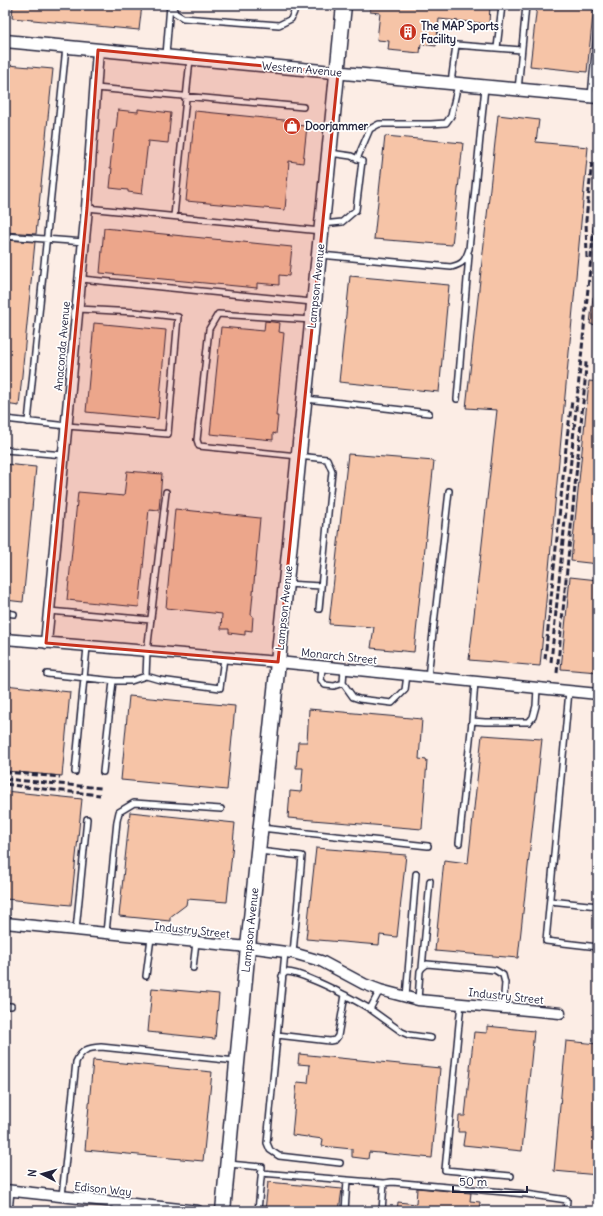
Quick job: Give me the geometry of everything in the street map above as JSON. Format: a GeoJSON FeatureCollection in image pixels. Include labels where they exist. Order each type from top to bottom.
{"type":"FeatureCollection","features":[{"type":"Feature","properties":{"kind":"main road","name":"Lampson Avenue"},"geometry":{"type":"LineString","coordinates":[[223,1211],[248,947],[315,302],[344,5]]}},
{"type":"Feature","properties":{"kind":"street","name":"Western Avenue"},"geometry":{"type":"LineString","coordinates":[[5,41],[594,97]]}},
{"type":"Feature","properties":{"kind":"street","name":"Anaconda Avenue"},"geometry":{"type":"LineString","coordinates":[[46,643],[87,208],[98,50]]}},
{"type":"Feature","properties":{"kind":"street","name":"Monarch Street"},"geometry":{"type":"LineString","coordinates":[[5,639],[278,662],[598,694]]}},
{"type":"Feature","properties":{"kind":"street","name":"Industry Street"},"geometry":{"type":"LineString","coordinates":[[5,923],[289,952],[321,961],[364,984],[380,990],[418,1000],[560,1013]]}},
{"type":"Feature","properties":{"kind":"street","name":"Edison Way"},"geometry":{"type":"LineString","coordinates":[[8,1191],[62,1196],[117,1207],[198,1211]]}},
{"type":"Feature","properties":{"kind":"lane"},"geometry":{"type":"LineString","coordinates":[[171,5],[175,13],[183,18],[279,25],[291,19],[297,5]]}},
{"type":"Feature","properties":{"kind":"lane"},"geometry":{"type":"LineString","coordinates":[[165,56],[171,5]]}},
{"type":"Feature","properties":{"kind":"lane"},"geometry":{"type":"LineString","coordinates":[[498,48],[502,5]]}},
{"type":"Feature","properties":{"kind":"lane"},"geometry":{"type":"LineString","coordinates":[[518,90],[526,5]]}},
{"type":"Feature","properties":{"kind":"lane"},"geometry":{"type":"LineString","coordinates":[[594,97],[598,21]]}},
{"type":"Feature","properties":{"kind":"lane"},"geometry":{"type":"LineString","coordinates":[[357,159],[370,129],[379,124],[446,123],[451,116],[455,83],[456,45],[522,50]]}},
{"type":"Feature","properties":{"kind":"lane"},"geometry":{"type":"LineString","coordinates":[[28,422],[66,47]]}},
{"type":"Feature","properties":{"kind":"lane"},"geometry":{"type":"LineString","coordinates":[[174,216],[190,59]]}},
{"type":"Feature","properties":{"kind":"lane"},"geometry":{"type":"LineString","coordinates":[[457,399],[469,249],[485,86]]}},
{"type":"Feature","properties":{"kind":"lane"},"geometry":{"type":"LineString","coordinates":[[96,88],[303,107]]}},
{"type":"Feature","properties":{"kind":"lane"},"geometry":{"type":"LineString","coordinates":[[87,208],[322,228],[342,222],[356,210],[362,161],[351,156],[330,153]]}},
{"type":"Feature","properties":{"kind":"lane"},"geometry":{"type":"LineString","coordinates":[[5,236],[84,242]]}},
{"type":"Feature","properties":{"kind":"lane"},"geometry":{"type":"LineString","coordinates":[[319,255],[451,266],[460,265],[466,259],[469,249]]}},
{"type":"Feature","properties":{"kind":"lane"},"geometry":{"type":"LineString","coordinates":[[80,279],[315,302]]}},
{"type":"Feature","properties":{"kind":"lane"},"geometry":{"type":"LineString","coordinates":[[5,419],[66,426],[168,434],[178,317],[135,312],[78,309]]}},
{"type":"Feature","properties":{"kind":"lane"},"geometry":{"type":"LineString","coordinates":[[313,320],[218,314],[209,329],[196,440],[199,446],[327,459],[332,471],[319,609]]}},
{"type":"Feature","properties":{"kind":"lane"},"geometry":{"type":"LineString","coordinates":[[305,399],[429,413]]}},
{"type":"Feature","properties":{"kind":"lane"},"geometry":{"type":"LineString","coordinates":[[5,450],[64,455]]}},
{"type":"Feature","properties":{"kind":"lane"},"geometry":{"type":"LineString","coordinates":[[428,677],[449,491]]}},
{"type":"Feature","properties":{"kind":"lane"},"geometry":{"type":"LineString","coordinates":[[146,676],[166,492]]}},
{"type":"Feature","properties":{"kind":"lane"},"geometry":{"type":"LineString","coordinates":[[286,584],[321,586]]}},
{"type":"Feature","properties":{"kind":"lane"},"geometry":{"type":"LineString","coordinates":[[49,611],[151,620]]}},
{"type":"Feature","properties":{"kind":"lane"},"geometry":{"type":"LineString","coordinates":[[5,614],[14,614]]}},
{"type":"Feature","properties":{"kind":"lane"},"geometry":{"type":"LineString","coordinates":[[75,772],[87,647]]}},
{"type":"Feature","properties":{"kind":"lane"},"geometry":{"type":"LineString","coordinates":[[47,674],[113,681],[131,681],[146,676],[160,680],[220,688],[224,658]]}},
{"type":"Feature","properties":{"kind":"lane"},"geometry":{"type":"LineString","coordinates":[[322,667],[321,680],[325,685],[334,686],[343,683]]}},
{"type":"Feature","properties":{"kind":"lane"},"geometry":{"type":"LineString","coordinates":[[344,669],[343,683],[353,697],[392,703],[406,690],[407,675]]}},
{"type":"Feature","properties":{"kind":"lane"},"geometry":{"type":"LineString","coordinates":[[103,772],[113,681]]}},
{"type":"Feature","properties":{"kind":"lane"},"geometry":{"type":"LineString","coordinates":[[459,843],[475,682]]}},
{"type":"Feature","properties":{"kind":"lane"},"geometry":{"type":"LineString","coordinates":[[472,720],[485,722],[529,722],[533,717],[536,706],[537,688]]}},
{"type":"Feature","properties":{"kind":"lane"},"geometry":{"type":"LineString","coordinates":[[569,691],[546,941],[598,946]]}},
{"type":"Feature","properties":{"kind":"lane"},"geometry":{"type":"LineString","coordinates":[[106,933],[119,812],[134,803],[221,809]]}},
{"type":"Feature","properties":{"kind":"lane"},"geometry":{"type":"LineString","coordinates":[[76,930],[88,818]]}},
{"type":"Feature","properties":{"kind":"lane"},"geometry":{"type":"LineString","coordinates":[[260,828],[428,846]]}},
{"type":"Feature","properties":{"kind":"lane"},"geometry":{"type":"LineString","coordinates":[[258,851],[302,856],[289,952],[282,976],[267,1143],[270,1150],[278,1156],[340,1163]]}},
{"type":"Feature","properties":{"kind":"lane"},"geometry":{"type":"LineString","coordinates":[[406,997],[416,874]]}},
{"type":"Feature","properties":{"kind":"lane"},"geometry":{"type":"LineString","coordinates":[[418,1000],[430,881]]}},
{"type":"Feature","properties":{"kind":"lane"},"geometry":{"type":"LineString","coordinates":[[550,901],[598,906]]}},
{"type":"Feature","properties":{"kind":"lane"},"geometry":{"type":"LineString","coordinates":[[146,976],[151,938]]}},
{"type":"Feature","properties":{"kind":"lane"},"geometry":{"type":"LineString","coordinates":[[193,968],[196,942]]}},
{"type":"Feature","properties":{"kind":"lane"},"geometry":{"type":"LineString","coordinates":[[422,968],[427,964],[495,970],[502,975],[505,982],[503,1007]]}},
{"type":"Feature","properties":{"kind":"lane"},"geometry":{"type":"LineString","coordinates":[[282,976],[286,972],[301,975],[334,989],[370,1009],[402,1032],[409,1035],[431,1038]]}},
{"type":"Feature","properties":{"kind":"lane"},"geometry":{"type":"LineString","coordinates":[[370,1009],[380,990]]}},
{"type":"Feature","properties":{"kind":"lane"},"geometry":{"type":"LineString","coordinates":[[277,1035],[330,1041],[335,1040],[338,1036],[345,995]]}},
{"type":"Feature","properties":{"kind":"lane"},"geometry":{"type":"LineString","coordinates":[[461,1003],[446,1170],[512,1176]]}},
{"type":"Feature","properties":{"kind":"lane"},"geometry":{"type":"LineString","coordinates":[[5,1006],[11,1006]]}},
{"type":"Feature","properties":{"kind":"lane"},"geometry":{"type":"LineString","coordinates":[[62,1196],[76,1062],[79,1055],[85,1050],[101,1047],[237,1061]]}},
{"type":"Feature","properties":{"kind":"lane"},"geometry":{"type":"LineString","coordinates":[[228,1164],[262,1167],[258,1211]]}},
{"type":"Feature","properties":{"kind":"lane"},"geometry":{"type":"LineString","coordinates":[[261,1173],[478,1189],[567,1200],[566,1211]]}},
{"type":"Feature","properties":{"kind":"lane"},"geometry":{"type":"LineString","coordinates":[[345,1211],[347,1180]]}},
{"type":"Feature","properties":{"kind":"lane"},"geometry":{"type":"LineString","coordinates":[[382,1211],[384,1183]]}},
{"type":"Feature","properties":{"kind":"lane"},"geometry":{"type":"LineString","coordinates":[[8,1191],[9,1211]]}},
{"type":"Feature","properties":{"kind":"highlighted area"},"geometry":{"type":"Polygon","coordinates":[[[98,50],[338,73],[278,662],[46,643],[87,208],[98,50]]]}},
{"type":"Feature","properties":{"kind":"shaded area"},"geometry":{"type":"Polygon","coordinates":[[[5,5],[598,5],[598,1211],[5,1211],[5,5]]]}},
{"type":"Feature","properties":{"kind":"building"},"geometry":{"type":"Polygon","coordinates":[[[13,5],[142,5],[139,30],[12,18],[13,5]]]}},
{"type":"Feature","properties":{"kind":"building","name":"The MAP Sports Facility"},"geometry":{"type":"Polygon","coordinates":[[[370,5],[490,5],[489,24],[439,19],[436,46],[421,44],[420,53],[388,50],[389,41],[377,40],[380,13],[370,12],[370,5]]]}},
{"type":"Feature","properties":{"kind":"building"},"geometry":{"type":"Polygon","coordinates":[[[537,5],[594,5],[587,72],[530,66],[537,5]]]}},
{"type":"Feature","properties":{"kind":"building"},"geometry":{"type":"Polygon","coordinates":[[[8,65],[53,69],[36,234],[5,232],[5,92],[8,65]]]}},
{"type":"Feature","properties":{"kind":"building"},"geometry":{"type":"Polygon","coordinates":[[[138,109],[171,113],[168,143],[148,141],[142,194],[128,192],[128,190],[110,188],[112,168],[110,168],[114,130],[116,130],[118,110],[138,112],[138,109]]]}},
{"type":"Feature","properties":{"kind":"building"},"geometry":{"type":"Polygon","coordinates":[[[195,111],[294,121],[293,125],[307,126],[303,163],[289,161],[285,210],[186,201],[195,111]]]}},
{"type":"Feature","properties":{"kind":"building"},"geometry":{"type":"Polygon","coordinates":[[[498,115],[539,120],[536,142],[588,147],[540,666],[469,660],[497,410],[466,408],[498,115]]]}},
{"type":"Feature","properties":{"kind":"building"},"geometry":{"type":"Polygon","coordinates":[[[385,136],[463,143],[452,245],[374,239],[385,136]]]}},
{"type":"Feature","properties":{"kind":"building"},"geometry":{"type":"Polygon","coordinates":[[[104,228],[292,247],[289,276],[279,275],[279,285],[257,283],[257,288],[100,273],[104,228]]]}},
{"type":"Feature","properties":{"kind":"building"},"geometry":{"type":"Polygon","coordinates":[[[5,240],[35,242],[19,406],[5,404],[5,240]]]}},
{"type":"Feature","properties":{"kind":"building"},"geometry":{"type":"Polygon","coordinates":[[[350,276],[449,285],[439,392],[339,382],[350,276]]]}},
{"type":"Feature","properties":{"kind":"building"},"geometry":{"type":"Polygon","coordinates":[[[593,297],[598,297],[598,325],[590,324],[593,297]]]}},
{"type":"Feature","properties":{"kind":"building"},"geometry":{"type":"Polygon","coordinates":[[[265,321],[280,323],[279,332],[284,333],[276,416],[278,416],[276,434],[273,433],[273,440],[210,434],[221,327],[264,331],[265,321]]]}},
{"type":"Feature","properties":{"kind":"building"},"geometry":{"type":"Polygon","coordinates":[[[94,323],[166,330],[158,419],[86,412],[94,323]]]}},
{"type":"Feature","properties":{"kind":"building"},"geometry":{"type":"Polygon","coordinates":[[[589,381],[598,382],[598,564],[571,561],[589,381]]]}},
{"type":"Feature","properties":{"kind":"building"},"geometry":{"type":"Polygon","coordinates":[[[348,454],[434,461],[414,652],[371,648],[374,627],[329,624],[348,454]]]}},
{"type":"Feature","properties":{"kind":"building"},"geometry":{"type":"Polygon","coordinates":[[[5,464],[36,467],[23,602],[5,600],[5,464]]]}},
{"type":"Feature","properties":{"kind":"building"},"geometry":{"type":"Polygon","coordinates":[[[127,471],[162,474],[159,510],[149,509],[139,607],[67,600],[78,492],[124,496],[127,471]]]}},
{"type":"Feature","properties":{"kind":"building"},"geometry":{"type":"Polygon","coordinates":[[[175,509],[260,518],[251,615],[253,616],[252,631],[245,630],[245,635],[229,633],[229,629],[221,629],[222,614],[166,608],[175,509]]]}},
{"type":"Feature","properties":{"kind":"building"},"geometry":{"type":"Polygon","coordinates":[[[570,577],[598,580],[598,672],[561,669],[570,577]]]}},
{"type":"Feature","properties":{"kind":"building"},"geometry":{"type":"Polygon","coordinates":[[[5,685],[70,692],[62,776],[5,771],[5,685]]]}},
{"type":"Feature","properties":{"kind":"building"},"geometry":{"type":"Polygon","coordinates":[[[129,696],[235,706],[227,790],[121,780],[129,696]]]}},
{"type":"Feature","properties":{"kind":"building"},"geometry":{"type":"Polygon","coordinates":[[[309,709],[422,719],[419,759],[427,760],[422,829],[288,818],[290,791],[301,792],[303,768],[296,768],[298,742],[307,742],[309,709]]]}},
{"type":"Feature","properties":{"kind":"building"},"geometry":{"type":"Polygon","coordinates":[[[482,735],[542,739],[518,958],[435,951],[444,860],[468,863],[482,735]]]}},
{"type":"Feature","properties":{"kind":"building"},"geometry":{"type":"Polygon","coordinates":[[[5,791],[82,799],[71,905],[5,899],[5,791]]]}},
{"type":"Feature","properties":{"kind":"building"},"geometry":{"type":"Polygon","coordinates":[[[130,812],[235,823],[227,902],[187,899],[186,905],[170,917],[170,921],[119,916],[130,812]]]}},
{"type":"Feature","properties":{"kind":"building"},"geometry":{"type":"Polygon","coordinates":[[[316,848],[406,855],[397,937],[380,935],[379,945],[306,939],[316,848]]]}},
{"type":"Feature","properties":{"kind":"building"},"geometry":{"type":"Polygon","coordinates":[[[152,988],[219,994],[215,1039],[148,1032],[152,988]]]}},
{"type":"Feature","properties":{"kind":"building"},"geometry":{"type":"Polygon","coordinates":[[[487,1026],[534,1031],[522,1151],[463,1145],[465,1132],[458,1132],[459,1116],[465,1116],[474,1032],[487,1033],[487,1026]]]}},
{"type":"Feature","properties":{"kind":"building"},"geometry":{"type":"Polygon","coordinates":[[[566,1041],[598,1044],[598,1175],[554,1171],[566,1041]]]}},
{"type":"Feature","properties":{"kind":"building"},"geometry":{"type":"Polygon","coordinates":[[[299,1054],[440,1068],[432,1158],[369,1152],[368,1159],[352,1157],[352,1149],[322,1146],[323,1139],[292,1135],[297,1082],[308,1083],[310,1065],[298,1064],[299,1054]]]}},
{"type":"Feature","properties":{"kind":"building"},"geometry":{"type":"Polygon","coordinates":[[[93,1060],[212,1072],[203,1161],[85,1150],[93,1060]]]}},
{"type":"Feature","properties":{"kind":"building"},"geometry":{"type":"Polygon","coordinates":[[[268,1182],[342,1189],[339,1211],[265,1211],[268,1182]]]}},
{"type":"Feature","properties":{"kind":"building"},"geometry":{"type":"Polygon","coordinates":[[[417,1188],[471,1193],[470,1201],[480,1202],[479,1211],[397,1211],[398,1202],[416,1204],[417,1188]]]}},
{"type":"Feature","properties":{"kind":"railway"},"geometry":{"type":"LineString","coordinates":[[587,258],[586,220],[592,161]]}},
{"type":"Feature","properties":{"kind":"railway"},"geometry":{"type":"LineString","coordinates":[[551,662],[598,187]]}},
{"type":"Feature","properties":{"kind":"railway"},"geometry":{"type":"LineString","coordinates":[[557,673],[586,362]]}},
{"type":"Feature","properties":{"kind":"railway"},"geometry":{"type":"LineString","coordinates":[[545,659],[567,437],[572,401]]}},
{"type":"Feature","properties":{"kind":"railway"},"geometry":{"type":"LineString","coordinates":[[5,772],[60,777]]}},
{"type":"Feature","properties":{"kind":"railway"},"geometry":{"type":"LineString","coordinates":[[5,779],[101,788]]}},
{"type":"Feature","properties":{"kind":"railway"},"geometry":{"type":"LineString","coordinates":[[6,784],[100,795]]}},
{"type":"Feature","properties":{"kind":"place","name":"The MAP Sports Facility"},"geometry":{"type":"Point","coordinates":[408,32]}},
{"type":"Feature","properties":{"kind":"place","name":"Doorjammer"},"geometry":{"type":"Point","coordinates":[292,126]}}]}
